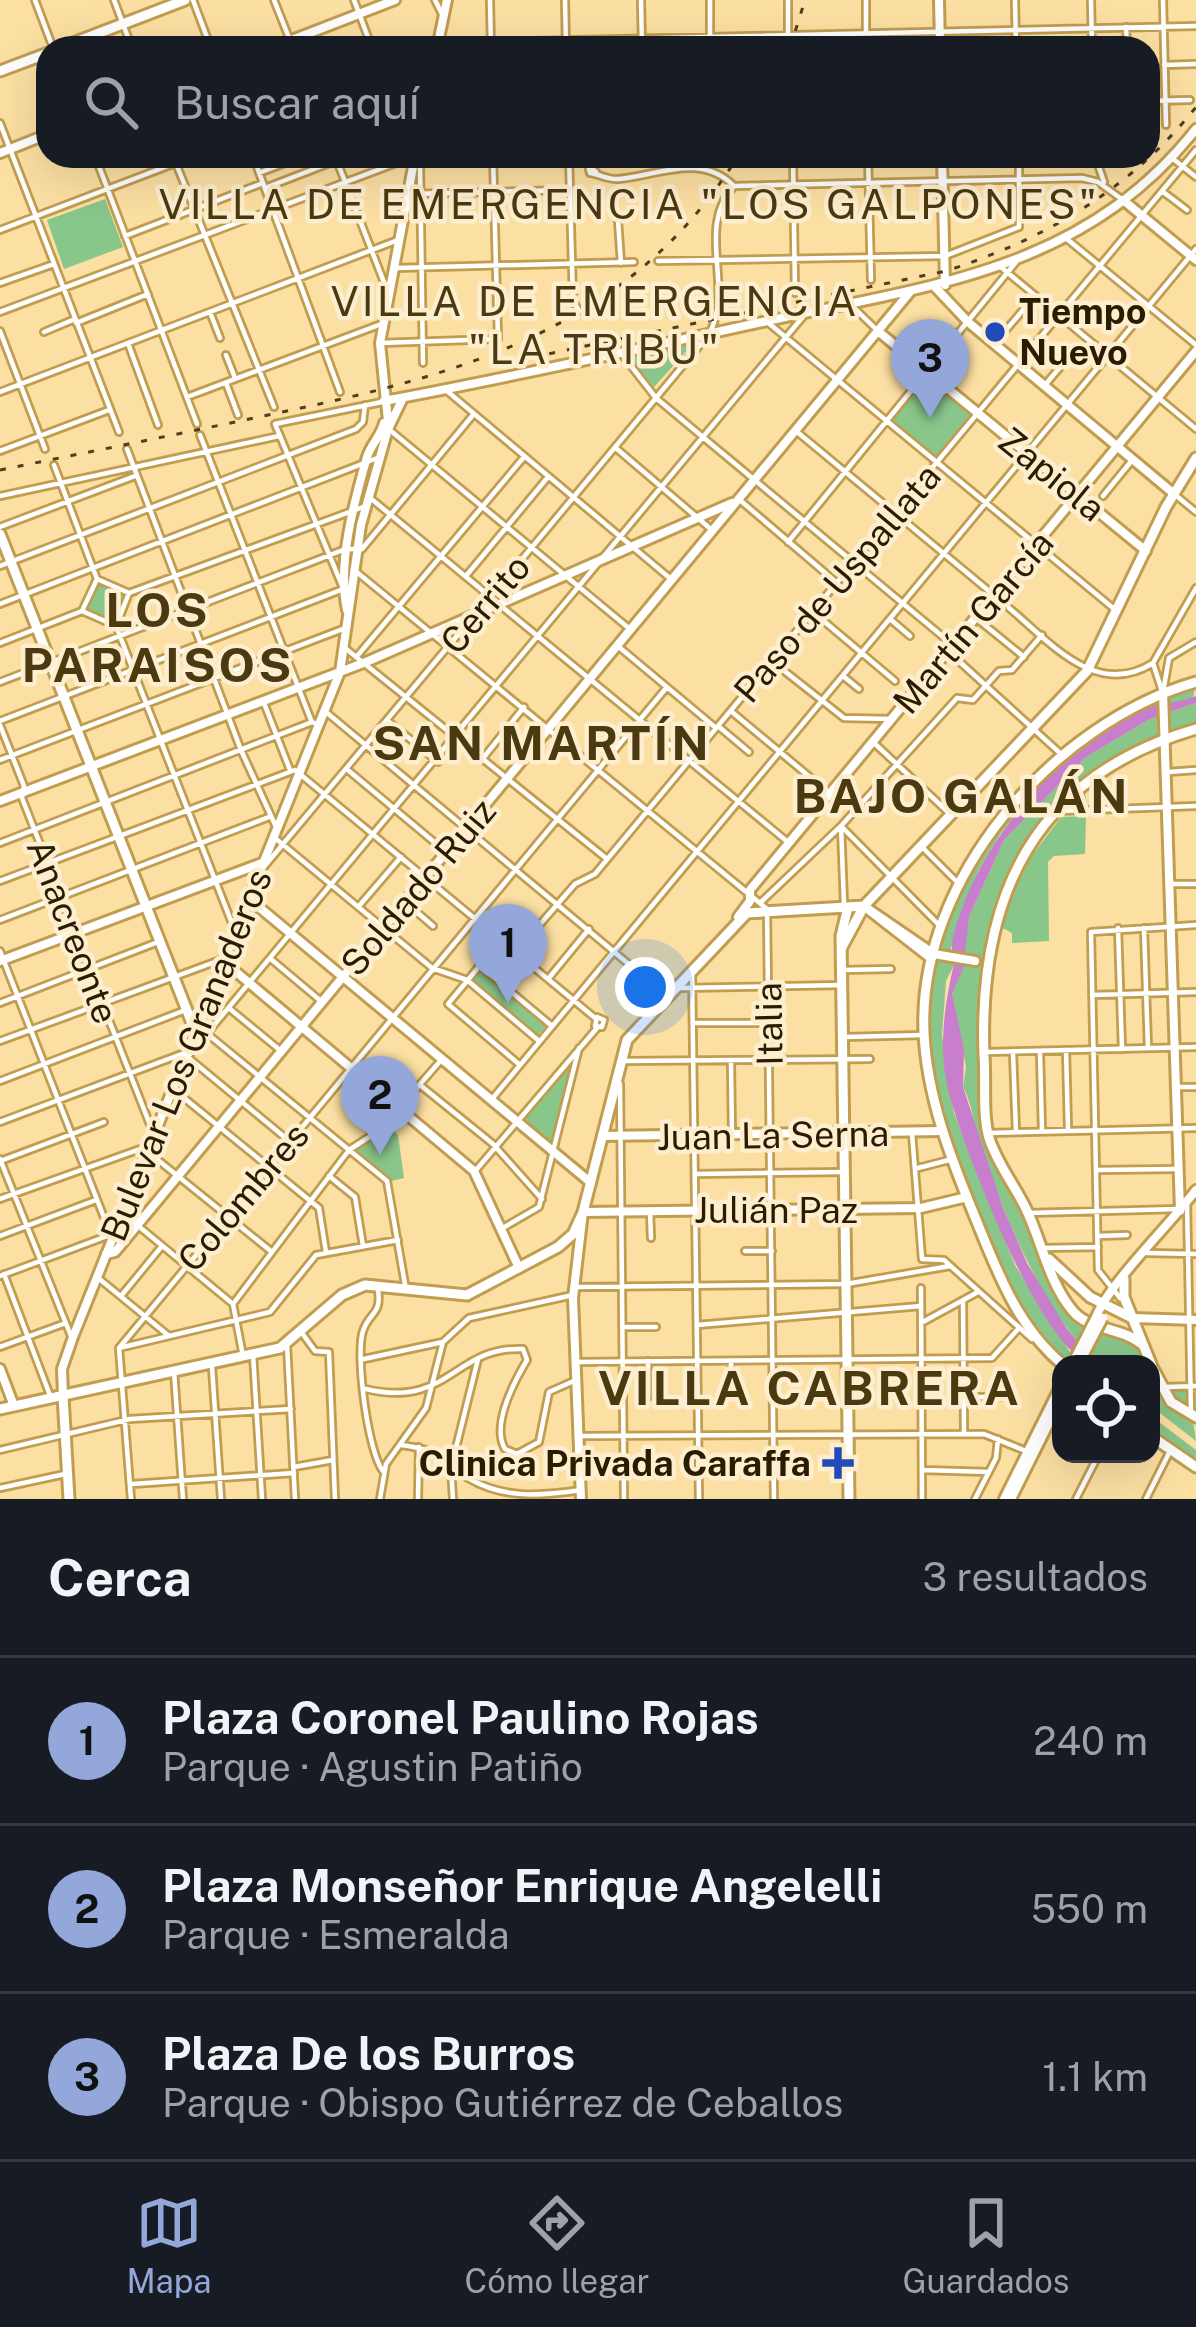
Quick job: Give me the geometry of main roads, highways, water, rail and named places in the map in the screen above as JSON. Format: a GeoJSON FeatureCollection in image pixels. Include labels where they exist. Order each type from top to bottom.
{"type":"FeatureCollection","features":[{"type":"Feature","properties":{"kind":"main road"},"geometry":{"type":"LineString","coordinates":[[91,36],[189,0]]}},
{"type":"Feature","properties":{"kind":"main road"},"geometry":{"type":"LineString","coordinates":[[309,36],[395,0]]}},
{"type":"Feature","properties":{"kind":"main road"},"geometry":{"type":"LineString","coordinates":[[439,36],[446,0]]}},
{"type":"Feature","properties":{"kind":"main road"},"geometry":{"type":"LineString","coordinates":[[939,0],[940,36]]}},
{"type":"Feature","properties":{"kind":"main road"},"geometry":{"type":"LineString","coordinates":[[0,71],[36,57]]}},
{"type":"Feature","properties":{"kind":"main road"},"geometry":{"type":"LineString","coordinates":[[413,168],[380,343],[384,401],[1006,271],[1067,239],[1123,200],[1172,158],[1196,129]]}},
{"type":"Feature","properties":{"kind":"main road"},"geometry":{"type":"LineString","coordinates":[[5,151],[36,139]]}},
{"type":"Feature","properties":{"kind":"main road"},"geometry":{"type":"LineString","coordinates":[[942,168],[944,285],[968,322],[1173,493]]}},
{"type":"Feature","properties":{"kind":"main road"},"geometry":{"type":"LineString","coordinates":[[1123,200],[1194,255]]}},
{"type":"Feature","properties":{"kind":"main road","name":"Soldado Ruiz"},"geometry":{"type":"LineString","coordinates":[[106,1254],[115,1252],[910,292]]}},
{"type":"Feature","properties":{"kind":"main road","name":"Zapiola"},"geometry":{"type":"LineString","coordinates":[[879,332],[1146,550]]}},
{"type":"Feature","properties":{"kind":"main road","name":"Martín García"},"geometry":{"type":"LineString","coordinates":[[731,929],[748,904],[749,892],[1196,348]]}},
{"type":"Feature","properties":{"kind":"main road","name":"Bulevar Los Granaderos"},"geometry":{"type":"LineString","coordinates":[[364,503],[403,398]]}},
{"type":"Feature","properties":{"kind":"main road","name":"Bulevar Los Granaderos"},"geometry":{"type":"LineString","coordinates":[[384,401],[388,429]]}},
{"type":"Feature","properties":{"kind":"main road","name":"Bulevar Los Granaderos"},"geometry":{"type":"LineString","coordinates":[[69,1499],[66,1436],[57,1397],[62,1369],[276,833],[295,772],[340,672],[349,622],[344,571],[355,551],[366,464],[383,428],[384,401]]}},
{"type":"Feature","properties":{"kind":"main road"},"geometry":{"type":"LineString","coordinates":[[842,947],[864,906],[1088,671],[1173,493],[1196,458]]}},
{"type":"Feature","properties":{"kind":"main road"},"geometry":{"type":"LineString","coordinates":[[0,801],[340,672],[362,658],[433,633],[739,500]]}},
{"type":"Feature","properties":{"kind":"main road"},"geometry":{"type":"LineString","coordinates":[[0,531],[5,564],[24,595],[183,1011],[196,1028]]}},
{"type":"Feature","properties":{"kind":"main road"},"geometry":{"type":"LineString","coordinates":[[1052,1356],[1032,1339],[967,1198],[944,1131],[924,1035],[937,955],[969,865],[1020,796],[1061,754],[1122,711],[1196,682]]}},
{"type":"Feature","properties":{"kind":"main road"},"geometry":{"type":"LineString","coordinates":[[1163,694],[1176,1169],[1182,1207]]}},
{"type":"Feature","properties":{"kind":"main road"},"geometry":{"type":"LineString","coordinates":[[976,961],[1026,854],[1058,811],[1116,758],[1167,734],[1196,729]]}},
{"type":"Feature","properties":{"kind":"main road"},"geometry":{"type":"LineString","coordinates":[[1,957],[213,879],[260,867]]}},
{"type":"Feature","properties":{"kind":"main road"},"geometry":{"type":"LineString","coordinates":[[248,898],[591,1177]]}},
{"type":"Feature","properties":{"kind":"main road"},"geometry":{"type":"LineString","coordinates":[[581,1494],[576,1238],[629,1037],[747,914],[764,906],[841,914],[864,906]]}},
{"type":"Feature","properties":{"kind":"main road"},"geometry":{"type":"LineString","coordinates":[[864,906],[937,955],[976,961],[981,969],[978,1019],[984,1057]]}},
{"type":"Feature","properties":{"kind":"main road"},"geometry":{"type":"LineString","coordinates":[[998,910],[982,1004],[988,1133],[1076,1315],[1132,1336],[1144,1346]]}},
{"type":"Feature","properties":{"kind":"main road"},"geometry":{"type":"LineString","coordinates":[[841,914],[849,1499]]}},
{"type":"Feature","properties":{"kind":"main road"},"geometry":{"type":"LineString","coordinates":[[223,960],[474,1171],[519,1268]]}},
{"type":"Feature","properties":{"kind":"main road","name":"Juan La Serna"},"geometry":{"type":"LineString","coordinates":[[602,1136],[944,1131]]}},
{"type":"Feature","properties":{"kind":"main road"},"geometry":{"type":"LineString","coordinates":[[1080,1355],[1112,1288],[1147,1253],[1196,1190]]}},
{"type":"Feature","properties":{"kind":"main road","name":"Julián Paz"},"geometry":{"type":"LineString","coordinates":[[583,1212],[921,1208],[967,1198]]}},
{"type":"Feature","properties":{"kind":"main road"},"geometry":{"type":"LineString","coordinates":[[0,1409],[287,1345],[350,1290],[377,1285],[463,1296],[576,1238]]}},
{"type":"Feature","properties":{"kind":"main road"},"geometry":{"type":"LineString","coordinates":[[1044,1251],[1102,1311],[1192,1320]]}},
{"type":"Feature","properties":{"kind":"main road"},"geometry":{"type":"LineString","coordinates":[[1124,1279],[1130,1312],[1148,1355]]}},
{"type":"Feature","properties":{"kind":"main road"},"geometry":{"type":"LineString","coordinates":[[0,1369],[14,1406]]}},
{"type":"Feature","properties":{"kind":"main road"},"geometry":{"type":"LineString","coordinates":[[1160,1385],[1171,1402],[1194,1416]]}},
{"type":"Feature","properties":{"kind":"main road"},"geometry":{"type":"LineString","coordinates":[[1007,1499],[1052,1405]]}},
{"type":"Feature","properties":{"kind":"main road"},"geometry":{"type":"LineString","coordinates":[[1030,1453],[1052,1415]]}},
{"type":"Feature","properties":{"kind":"main road"},"geometry":{"type":"LineString","coordinates":[[1160,1443],[1196,1468]]}},
{"type":"Feature","properties":{"kind":"railway"},"geometry":{"type":"LineString","coordinates":[[794,36],[805,0]]}},
{"type":"Feature","properties":{"kind":"railway"},"geometry":{"type":"LineString","coordinates":[[1160,147],[1196,107]]}},
{"type":"Feature","properties":{"kind":"railway"},"geometry":{"type":"LineString","coordinates":[[0,470],[338,400],[471,362],[591,305],[645,265],[695,216],[729,168]]}},
{"type":"Feature","properties":{"kind":"railway"},"geometry":{"type":"LineString","coordinates":[[514,361],[946,271],[1051,227],[1137,168]]}},
{"type":"Feature","properties":{"kind":"place","name":"Tiempo Nuevo"},"geometry":{"type":"Point","coordinates":[995,332]}},
{"type":"Feature","properties":{"kind":"place","name":"Plaza De los Burros"},"geometry":{"type":"Point","coordinates":[930,418]}},
{"type":"Feature","properties":{"kind":"place","name":"Plaza Coronel Paulino Rojas"},"geometry":{"type":"Point","coordinates":[508,1003]}},
{"type":"Feature","properties":{"kind":"place","name":"Plaza Monseñor Enrique Angelelli"},"geometry":{"type":"Point","coordinates":[380,1155]}},
{"type":"Feature","properties":{"kind":"place","name":"Clinica Privada Caraffa"},"geometry":{"type":"Point","coordinates":[838,1463]}},
{"type":"Feature","properties":{"kind":"district","name":"VILLA DE EMERGENCIA \"LOS GALPONES\""},"geometry":{"type":"Point","coordinates":[629,204]}},
{"type":"Feature","properties":{"kind":"district","name":"VILLA DE EMERGENCIA \"LA TRIBU\""},"geometry":{"type":"Point","coordinates":[595,325]}},
{"type":"Feature","properties":{"kind":"district","name":"LOS PARAISOS"},"geometry":{"type":"Point","coordinates":[158,638]}},
{"type":"Feature","properties":{"kind":"district","name":"SAN MARTÍN"},"geometry":{"type":"Point","coordinates":[542,743]}},
{"type":"Feature","properties":{"kind":"district","name":"BAJO GALÁN"},"geometry":{"type":"Point","coordinates":[962,796]}},
{"type":"Feature","properties":{"kind":"district","name":"VILLA CABRERA"},"geometry":{"type":"Point","coordinates":[810,1388]}}]}
